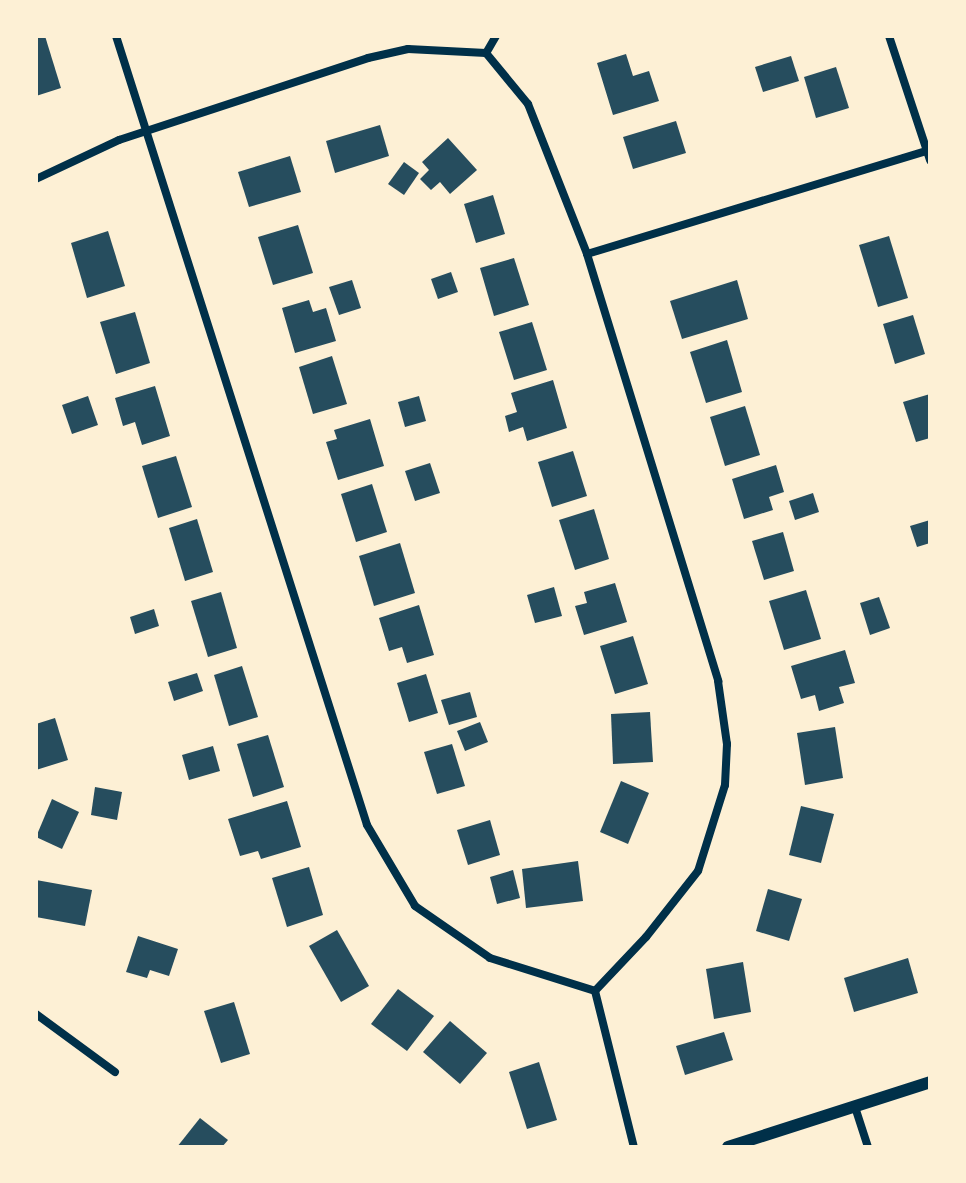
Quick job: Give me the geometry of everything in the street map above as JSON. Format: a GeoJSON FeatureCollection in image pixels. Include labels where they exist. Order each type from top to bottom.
{"type":"FeatureCollection","features":[{"type":"Feature","properties":{"kind":"street"},"geometry":{"type":"LineString","coordinates":[[116,36],[367,825],[415,906],[490,958],[595,991]]}},
{"type":"Feature","properties":{"kind":"street"},"geometry":{"type":"LineString","coordinates":[[486,53],[496,36]]}},
{"type":"Feature","properties":{"kind":"street"},"geometry":{"type":"LineString","coordinates":[[889,36],[930,160]]}},
{"type":"Feature","properties":{"kind":"street"},"geometry":{"type":"LineString","coordinates":[[36,179],[147,132],[368,58],[408,49],[486,53],[528,104],[587,254],[718,681],[727,744],[725,785],[698,871],[646,937],[595,991]]}},
{"type":"Feature","properties":{"kind":"street"},"geometry":{"type":"LineString","coordinates":[[587,254],[927,151]]}},
{"type":"Feature","properties":{"kind":"street"},"geometry":{"type":"LineString","coordinates":[[595,991],[634,1147]]}},
{"type":"Feature","properties":{"kind":"street"},"geometry":{"type":"LineString","coordinates":[[36,1014],[115,1072]]}},
{"type":"Feature","properties":{"kind":"street"},"geometry":{"type":"LineString","coordinates":[[728,1147],[930,1082]]}},
{"type":"Feature","properties":{"kind":"street"},"geometry":{"type":"LineString","coordinates":[[855,1107],[868,1147]]}},
{"type":"Feature","properties":{"kind":"building"},"geometry":{"type":"Polygon","coordinates":[[[36,36],[45,36],[61,88],[36,96],[36,36]]]}},
{"type":"Feature","properties":{"kind":"building"},"geometry":{"type":"Polygon","coordinates":[[[626,54],[633,76],[649,71],[659,101],[613,115],[597,63],[626,54]]]}},
{"type":"Feature","properties":{"kind":"building"},"geometry":{"type":"Polygon","coordinates":[[[791,56],[799,81],[763,92],[755,67],[791,56]]]}},
{"type":"Feature","properties":{"kind":"building"},"geometry":{"type":"Polygon","coordinates":[[[836,67],[849,108],[816,118],[804,77],[836,67]]]}},
{"type":"Feature","properties":{"kind":"building"},"geometry":{"type":"Polygon","coordinates":[[[676,121],[686,153],[633,169],[623,137],[676,121]]]}},
{"type":"Feature","properties":{"kind":"building"},"geometry":{"type":"Polygon","coordinates":[[[380,125],[389,156],[335,173],[326,141],[380,125]]]}},
{"type":"Feature","properties":{"kind":"building"},"geometry":{"type":"Polygon","coordinates":[[[448,138],[477,170],[450,194],[440,182],[431,190],[420,179],[429,170],[422,162],[448,138]]]}},
{"type":"Feature","properties":{"kind":"building"},"geometry":{"type":"Polygon","coordinates":[[[290,156],[301,192],[249,207],[238,172],[290,156]]]}},
{"type":"Feature","properties":{"kind":"building"},"geometry":{"type":"Polygon","coordinates":[[[404,162],[419,173],[404,195],[388,184],[404,162]]]}},
{"type":"Feature","properties":{"kind":"building"},"geometry":{"type":"Polygon","coordinates":[[[493,195],[505,234],[476,243],[464,204],[493,195]]]}},
{"type":"Feature","properties":{"kind":"building"},"geometry":{"type":"Polygon","coordinates":[[[298,225],[313,273],[273,285],[258,237],[298,225]]]}},
{"type":"Feature","properties":{"kind":"building"},"geometry":{"type":"Polygon","coordinates":[[[108,231],[125,286],[87,298],[71,243],[108,231]]]}},
{"type":"Feature","properties":{"kind":"building"},"geometry":{"type":"Polygon","coordinates":[[[889,236],[908,298],[878,307],[859,245],[889,236]]]}},
{"type":"Feature","properties":{"kind":"building"},"geometry":{"type":"Polygon","coordinates":[[[514,258],[529,305],[494,316],[480,268],[514,258]]]}},
{"type":"Feature","properties":{"kind":"building"},"geometry":{"type":"Polygon","coordinates":[[[451,272],[458,292],[438,299],[431,279],[451,272]]]}},
{"type":"Feature","properties":{"kind":"building"},"geometry":{"type":"Polygon","coordinates":[[[352,280],[361,308],[339,315],[329,287],[352,280]]]}},
{"type":"Feature","properties":{"kind":"building"},"geometry":{"type":"Polygon","coordinates":[[[737,280],[748,319],[682,339],[670,301],[737,280]]]}},
{"type":"Feature","properties":{"kind":"building"},"geometry":{"type":"Polygon","coordinates":[[[309,300],[313,312],[326,308],[336,341],[295,353],[282,308],[309,300]]]}},
{"type":"Feature","properties":{"kind":"building"},"geometry":{"type":"Polygon","coordinates":[[[135,312],[150,363],[116,374],[100,322],[135,312]]]}},
{"type":"Feature","properties":{"kind":"building"},"geometry":{"type":"Polygon","coordinates":[[[913,315],[925,354],[895,364],[883,324],[913,315]]]}},
{"type":"Feature","properties":{"kind":"building"},"geometry":{"type":"Polygon","coordinates":[[[532,322],[547,370],[514,380],[499,332],[532,322]]]}},
{"type":"Feature","properties":{"kind":"building"},"geometry":{"type":"Polygon","coordinates":[[[727,340],[742,392],[706,403],[690,352],[727,340]]]}},
{"type":"Feature","properties":{"kind":"building"},"geometry":{"type":"Polygon","coordinates":[[[332,356],[347,404],[313,414],[299,367],[332,356]]]}},
{"type":"Feature","properties":{"kind":"building"},"geometry":{"type":"Polygon","coordinates":[[[553,380],[567,428],[527,441],[523,427],[509,432],[505,416],[517,412],[511,393],[553,380]]]}},
{"type":"Feature","properties":{"kind":"building"},"geometry":{"type":"Polygon","coordinates":[[[155,386],[170,436],[142,445],[135,422],[123,426],[115,398],[155,386]]]}},
{"type":"Feature","properties":{"kind":"building"},"geometry":{"type":"Polygon","coordinates":[[[930,394],[930,438],[916,442],[903,402],[930,394]]]}},
{"type":"Feature","properties":{"kind":"building"},"geometry":{"type":"Polygon","coordinates":[[[88,396],[98,425],[72,434],[62,405],[88,396]]]}},
{"type":"Feature","properties":{"kind":"building"},"geometry":{"type":"Polygon","coordinates":[[[419,396],[426,421],[405,427],[398,402],[419,396]]]}},
{"type":"Feature","properties":{"kind":"building"},"geometry":{"type":"Polygon","coordinates":[[[745,406],[760,455],[725,466],[710,417],[745,406]]]}},
{"type":"Feature","properties":{"kind":"building"},"geometry":{"type":"Polygon","coordinates":[[[370,419],[384,466],[338,480],[326,442],[337,439],[334,430],[370,419]]]}},
{"type":"Feature","properties":{"kind":"building"},"geometry":{"type":"Polygon","coordinates":[[[573,451],[587,496],[552,507],[538,462],[573,451]]]}},
{"type":"Feature","properties":{"kind":"building"},"geometry":{"type":"Polygon","coordinates":[[[176,456],[192,507],[158,518],[142,466],[176,456]]]}},
{"type":"Feature","properties":{"kind":"building"},"geometry":{"type":"Polygon","coordinates":[[[430,463],[440,493],[415,501],[405,471],[430,463]]]}},
{"type":"Feature","properties":{"kind":"building"},"geometry":{"type":"Polygon","coordinates":[[[776,465],[784,492],[769,497],[773,510],[744,519],[732,479],[776,465]]]}},
{"type":"Feature","properties":{"kind":"building"},"geometry":{"type":"Polygon","coordinates":[[[372,484],[387,532],[356,542],[341,494],[372,484]]]}},
{"type":"Feature","properties":{"kind":"building"},"geometry":{"type":"Polygon","coordinates":[[[813,493],[819,512],[795,520],[789,501],[813,493]]]}},
{"type":"Feature","properties":{"kind":"building"},"geometry":{"type":"Polygon","coordinates":[[[594,509],[609,559],[575,570],[559,520],[594,509]]]}},
{"type":"Feature","properties":{"kind":"building"},"geometry":{"type":"Polygon","coordinates":[[[197,519],[213,572],[185,581],[169,528],[197,519]]]}},
{"type":"Feature","properties":{"kind":"building"},"geometry":{"type":"Polygon","coordinates":[[[930,520],[930,543],[917,547],[910,526],[930,520]]]}},
{"type":"Feature","properties":{"kind":"building"},"geometry":{"type":"Polygon","coordinates":[[[783,532],[794,571],[764,580],[752,541],[783,532]]]}},
{"type":"Feature","properties":{"kind":"building"},"geometry":{"type":"Polygon","coordinates":[[[400,543],[415,593],[374,606],[359,556],[400,543]]]}},
{"type":"Feature","properties":{"kind":"building"},"geometry":{"type":"Polygon","coordinates":[[[615,583],[627,622],[584,635],[575,606],[587,603],[584,592],[615,583]]]}},
{"type":"Feature","properties":{"kind":"building"},"geometry":{"type":"Polygon","coordinates":[[[554,587],[562,616],[535,623],[527,595],[554,587]]]}},
{"type":"Feature","properties":{"kind":"building"},"geometry":{"type":"Polygon","coordinates":[[[806,590],[821,639],[784,650],[769,601],[806,590]]]}},
{"type":"Feature","properties":{"kind":"building"},"geometry":{"type":"Polygon","coordinates":[[[221,592],[237,648],[208,657],[191,601],[221,592]]]}},
{"type":"Feature","properties":{"kind":"building"},"geometry":{"type":"Polygon","coordinates":[[[879,597],[890,628],[870,635],[860,603],[879,597]]]}},
{"type":"Feature","properties":{"kind":"building"},"geometry":{"type":"Polygon","coordinates":[[[419,605],[434,655],[407,663],[402,647],[389,651],[379,618],[419,605]]]}},
{"type":"Feature","properties":{"kind":"building"},"geometry":{"type":"Polygon","coordinates":[[[154,609],[159,626],[135,634],[130,617],[154,609]]]}},
{"type":"Feature","properties":{"kind":"building"},"geometry":{"type":"Polygon","coordinates":[[[633,636],[648,684],[615,694],[600,646],[633,636]]]}},
{"type":"Feature","properties":{"kind":"building"},"geometry":{"type":"Polygon","coordinates":[[[845,650],[855,683],[839,687],[844,703],[819,711],[815,695],[801,699],[791,666],[845,650]]]}},
{"type":"Feature","properties":{"kind":"building"},"geometry":{"type":"Polygon","coordinates":[[[242,666],[258,717],[229,726],[214,675],[242,666]]]}},
{"type":"Feature","properties":{"kind":"building"},"geometry":{"type":"Polygon","coordinates":[[[197,673],[203,691],[174,701],[168,682],[197,673]]]}},
{"type":"Feature","properties":{"kind":"building"},"geometry":{"type":"Polygon","coordinates":[[[426,674],[438,713],[409,722],[397,683],[426,674]]]}},
{"type":"Feature","properties":{"kind":"building"},"geometry":{"type":"Polygon","coordinates":[[[470,692],[477,717],[449,725],[441,700],[470,692]]]}},
{"type":"Feature","properties":{"kind":"building"},"geometry":{"type":"Polygon","coordinates":[[[650,712],[653,762],[613,764],[611,714],[650,712]]]}},
{"type":"Feature","properties":{"kind":"building"},"geometry":{"type":"Polygon","coordinates":[[[55,718],[68,760],[36,770],[36,724],[55,718]]]}},
{"type":"Feature","properties":{"kind":"building"},"geometry":{"type":"Polygon","coordinates":[[[480,722],[488,742],[465,751],[457,731],[480,722]]]}},
{"type":"Feature","properties":{"kind":"building"},"geometry":{"type":"Polygon","coordinates":[[[835,727],[843,778],[805,785],[797,733],[835,727]]]}},
{"type":"Feature","properties":{"kind":"building"},"geometry":{"type":"Polygon","coordinates":[[[268,735],[284,787],[253,797],[237,744],[268,735]]]}},
{"type":"Feature","properties":{"kind":"building"},"geometry":{"type":"Polygon","coordinates":[[[452,744],[465,786],[437,794],[424,752],[452,744]]]}},
{"type":"Feature","properties":{"kind":"building"},"geometry":{"type":"Polygon","coordinates":[[[213,746],[220,771],[189,780],[182,755],[213,746]]]}},
{"type":"Feature","properties":{"kind":"building"},"geometry":{"type":"Polygon","coordinates":[[[621,781],[649,793],[628,844],[600,832],[621,781]]]}},
{"type":"Feature","properties":{"kind":"building"},"geometry":{"type":"Polygon","coordinates":[[[95,787],[122,792],[117,820],[91,815],[95,787]]]}},
{"type":"Feature","properties":{"kind":"building"},"geometry":{"type":"Polygon","coordinates":[[[52,799],[79,812],[62,849],[36,837],[52,799]]]}},
{"type":"Feature","properties":{"kind":"building"},"geometry":{"type":"Polygon","coordinates":[[[287,801],[301,847],[261,859],[258,851],[240,856],[228,819],[287,801]]]}},
{"type":"Feature","properties":{"kind":"building"},"geometry":{"type":"Polygon","coordinates":[[[801,806],[834,814],[821,863],[789,855],[801,806]]]}},
{"type":"Feature","properties":{"kind":"building"},"geometry":{"type":"Polygon","coordinates":[[[490,820],[500,855],[468,865],[457,830],[490,820]]]}},
{"type":"Feature","properties":{"kind":"building"},"geometry":{"type":"Polygon","coordinates":[[[578,861],[583,901],[526,908],[522,869],[578,861]]]}},
{"type":"Feature","properties":{"kind":"building"},"geometry":{"type":"Polygon","coordinates":[[[309,867],[323,915],[287,927],[272,878],[309,867]]]}},
{"type":"Feature","properties":{"kind":"building"},"geometry":{"type":"Polygon","coordinates":[[[513,870],[520,898],[497,904],[490,877],[513,870]]]}},
{"type":"Feature","properties":{"kind":"building"},"geometry":{"type":"Polygon","coordinates":[[[36,880],[92,890],[85,926],[36,917],[36,880]]]}},
{"type":"Feature","properties":{"kind":"building"},"geometry":{"type":"Polygon","coordinates":[[[768,889],[802,899],[789,941],[756,931],[768,889]]]}},
{"type":"Feature","properties":{"kind":"building"},"geometry":{"type":"Polygon","coordinates":[[[337,930],[369,986],[341,1002],[309,946],[337,930]]]}},
{"type":"Feature","properties":{"kind":"building"},"geometry":{"type":"Polygon","coordinates":[[[138,936],[178,949],[169,976],[150,970],[147,978],[126,972],[138,936]]]}},
{"type":"Feature","properties":{"kind":"building"},"geometry":{"type":"Polygon","coordinates":[[[908,958],[918,993],[854,1012],[844,978],[908,958]]]}},
{"type":"Feature","properties":{"kind":"building"},"geometry":{"type":"Polygon","coordinates":[[[743,962],[751,1012],[714,1019],[706,969],[743,962]]]}},
{"type":"Feature","properties":{"kind":"building"},"geometry":{"type":"Polygon","coordinates":[[[398,989],[434,1016],[407,1051],[371,1024],[398,989]]]}},
{"type":"Feature","properties":{"kind":"building"},"geometry":{"type":"Polygon","coordinates":[[[234,1002],[250,1054],[221,1063],[204,1011],[234,1002]]]}},
{"type":"Feature","properties":{"kind":"building"},"geometry":{"type":"Polygon","coordinates":[[[450,1021],[487,1053],[460,1084],[423,1052],[450,1021]]]}},
{"type":"Feature","properties":{"kind":"building"},"geometry":{"type":"Polygon","coordinates":[[[724,1032],[733,1060],[685,1075],[676,1046],[724,1032]]]}},
{"type":"Feature","properties":{"kind":"building"},"geometry":{"type":"Polygon","coordinates":[[[539,1062],[557,1120],[527,1129],[509,1072],[539,1062]]]}},
{"type":"Feature","properties":{"kind":"building"},"geometry":{"type":"Polygon","coordinates":[[[200,1118],[228,1140],[222,1147],[177,1147],[200,1118]]]}}]}
